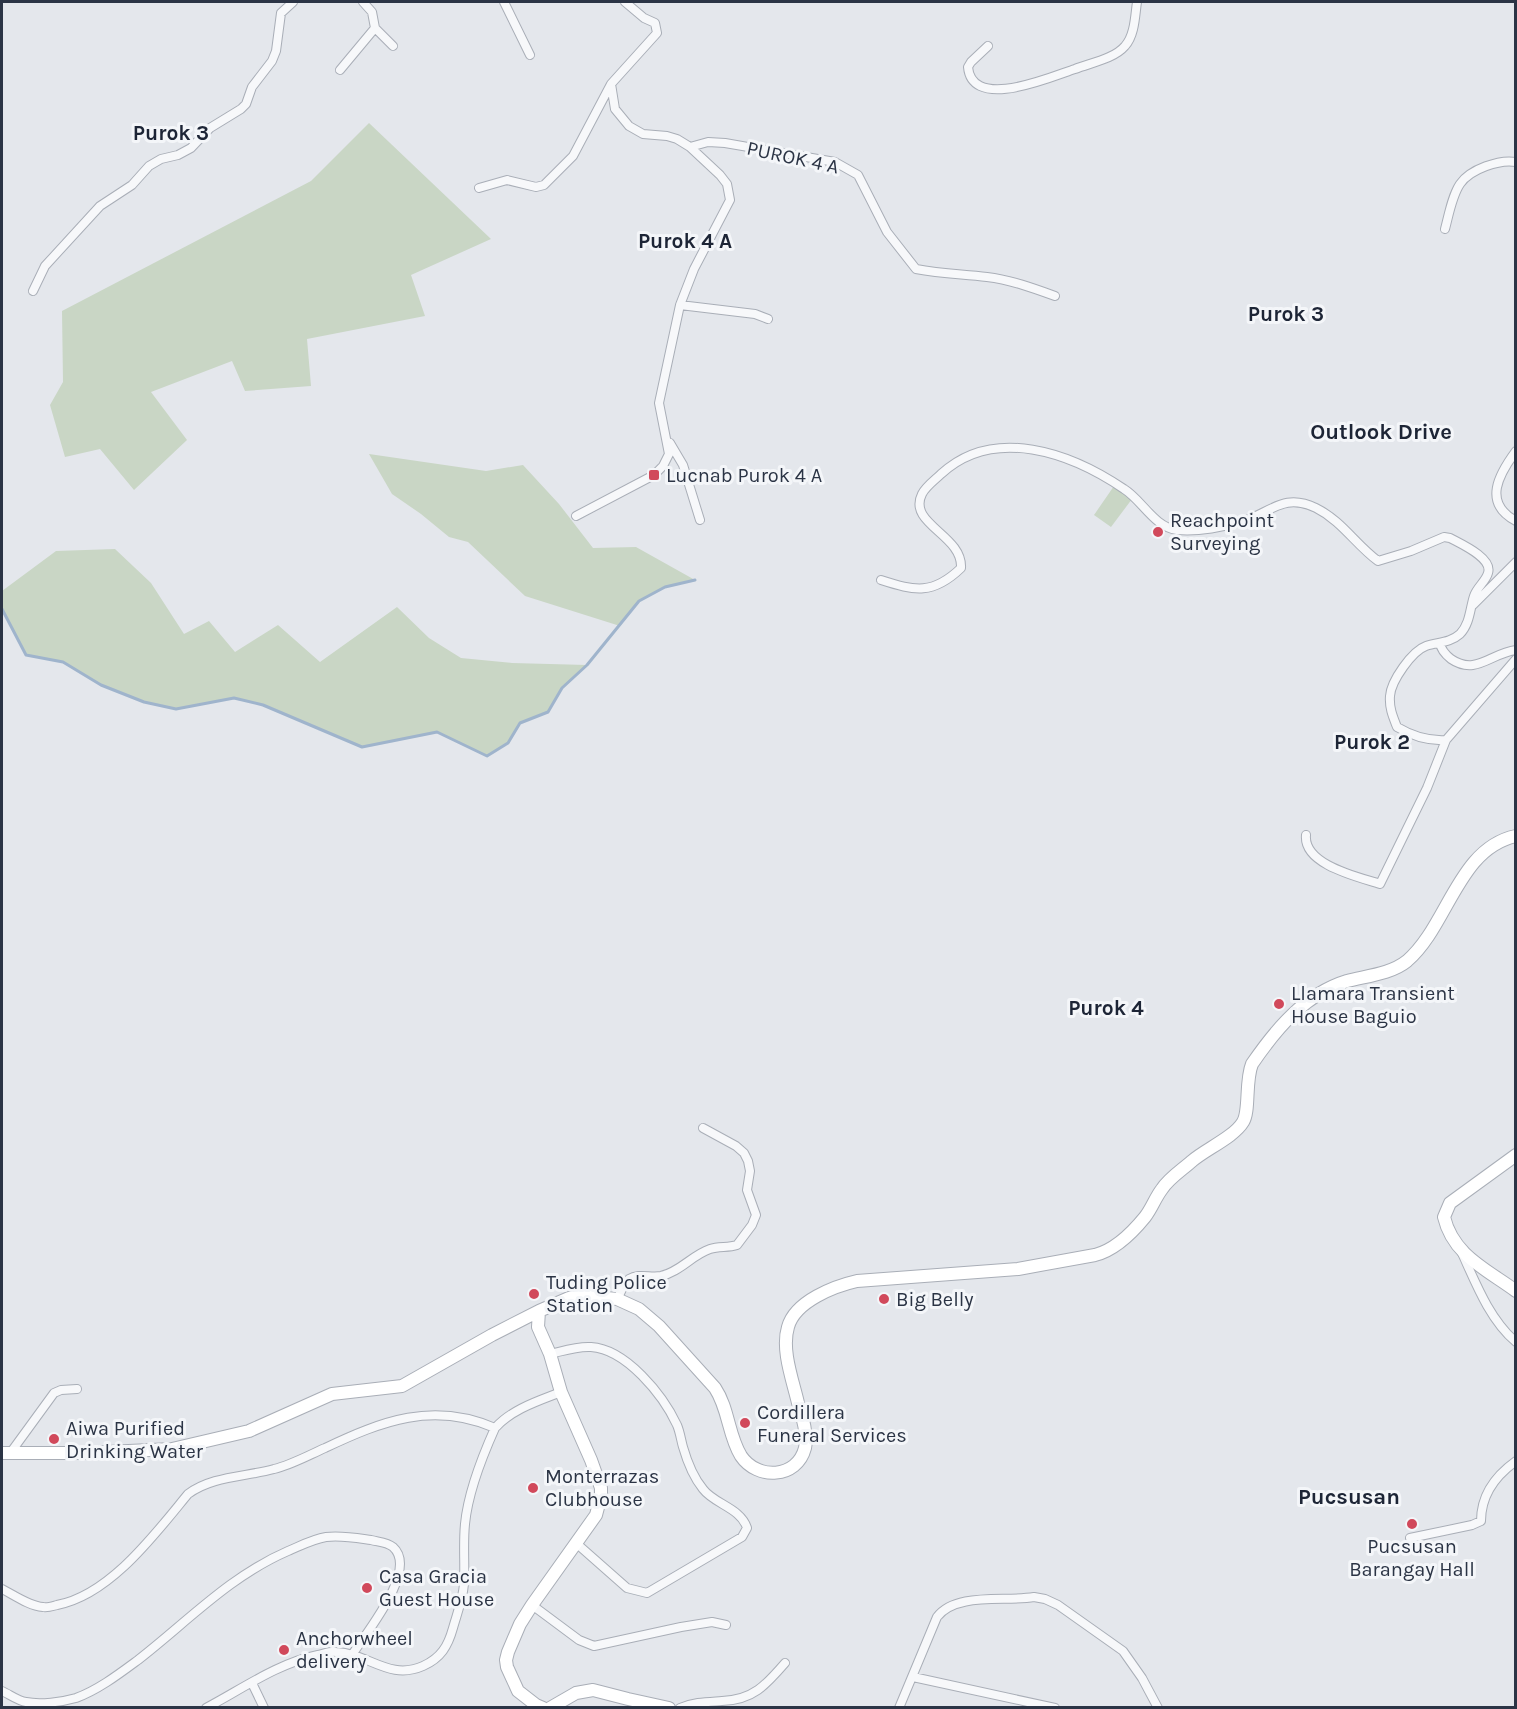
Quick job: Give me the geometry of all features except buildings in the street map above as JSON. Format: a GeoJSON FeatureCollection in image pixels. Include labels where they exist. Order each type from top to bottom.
{"type":"FeatureCollection","features":[{"type":"Feature","properties":{"kind":"main road"},"geometry":{"type":"LineString","coordinates":[[6,1452],[85,1453],[172,1449],[249,1431],[332,1394],[402,1386],[539,1311],[569,1298],[585,1296],[617,1299],[639,1309],[652,1319],[715,1388],[722,1399],[735,1445],[741,1457],[760,1472],[775,1474],[790,1468],[798,1461],[805,1447],[786,1336],[791,1319],[812,1299],[838,1285],[857,1281],[1018,1269],[1107,1252],[1119,1244],[1145,1217],[1163,1187],[1204,1151],[1230,1136],[1243,1122],[1246,1116],[1248,1073],[1252,1064],[1294,1012],[1307,1001],[1332,987],[1385,972],[1408,960],[1430,932],[1481,853],[1499,842],[1515,837]]}},
{"type":"Feature","properties":{"kind":"main road"},"geometry":{"type":"LineString","coordinates":[[1515,1155],[1450,1203],[1444,1217],[1448,1233],[1461,1252],[1515,1291]]}},
{"type":"Feature","properties":{"kind":"main road"},"geometry":{"type":"LineString","coordinates":[[539,1311],[538,1327],[550,1354],[561,1392],[601,1488],[601,1503],[596,1515],[532,1605],[512,1641],[506,1660],[511,1678],[518,1690],[536,1705],[543,1707]]}},
{"type":"Feature","properties":{"kind":"main road"},"geometry":{"type":"LineString","coordinates":[[525,1318],[538,1327]]}},
{"type":"Feature","properties":{"kind":"main road"},"geometry":{"type":"LineString","coordinates":[[550,1707],[576,1693],[593,1690],[628,1700],[669,1707]]}},
{"type":"Feature","properties":{"kind":"street"},"geometry":{"type":"LineString","coordinates":[[33,291],[45,266],[100,206],[132,185],[149,166],[191,148],[210,128],[246,104],[252,87],[272,61],[276,51],[281,13],[294,2]]}},
{"type":"Feature","properties":{"kind":"street"},"geometry":{"type":"LineString","coordinates":[[363,2],[372,12],[375,28],[393,46]]}},
{"type":"Feature","properties":{"kind":"street"},"geometry":{"type":"LineString","coordinates":[[504,2],[530,55]]}},
{"type":"Feature","properties":{"kind":"street"},"geometry":{"type":"LineString","coordinates":[[479,188],[507,180],[536,187],[544,185],[573,156],[611,84],[657,33],[655,24],[625,2]]}},
{"type":"Feature","properties":{"kind":"street"},"geometry":{"type":"LineString","coordinates":[[988,46],[968,67],[972,79],[980,85],[991,88],[1006,90],[1023,87],[1112,55],[1125,46],[1131,36],[1137,2]]}},
{"type":"Feature","properties":{"kind":"street"},"geometry":{"type":"LineString","coordinates":[[340,70],[375,28]]}},
{"type":"Feature","properties":{"kind":"street"},"geometry":{"type":"LineString","coordinates":[[576,516],[654,475],[663,466],[669,454],[659,403],[680,305],[694,269],[730,200],[727,184],[690,147],[667,136],[643,134],[629,126],[615,109],[611,84]]}},
{"type":"Feature","properties":{"kind":"street","name":"PUROK 4 A"},"geometry":{"type":"LineString","coordinates":[[690,147],[708,142],[725,143],[835,162],[858,175],[887,232],[916,269],[1013,281],[1055,296]]}},
{"type":"Feature","properties":{"kind":"street"},"geometry":{"type":"LineString","coordinates":[[1445,229],[1461,181],[1484,166],[1506,160],[1515,162]]}},
{"type":"Feature","properties":{"kind":"street"},"geometry":{"type":"LineString","coordinates":[[680,305],[755,314],[768,319]]}},
{"type":"Feature","properties":{"kind":"street"},"geometry":{"type":"LineString","coordinates":[[668,440],[683,465],[700,520]]}},
{"type":"Feature","properties":{"kind":"street"},"geometry":{"type":"LineString","coordinates":[[881,580],[910,589],[931,587],[950,579],[961,568],[961,556],[948,539],[922,514],[920,505],[922,494],[953,463],[965,457],[1018,447],[1051,453],[1098,473],[1127,490],[1149,513],[1164,525],[1176,530],[1220,526],[1243,521],[1280,503],[1287,502],[1300,503],[1325,514],[1343,526],[1364,551],[1378,561],[1411,551],[1444,537],[1450,538],[1485,559],[1488,573],[1477,591],[1461,633],[1451,640],[1426,646],[1408,659],[1390,693],[1390,707],[1397,727],[1421,738],[1446,740]]}},
{"type":"Feature","properties":{"kind":"street"},"geometry":{"type":"LineString","coordinates":[[1515,451],[1502,470],[1496,498],[1504,513],[1515,521]]}},
{"type":"Feature","properties":{"kind":"street"},"geometry":{"type":"LineString","coordinates":[[1473,605],[1515,562]]}},
{"type":"Feature","properties":{"kind":"street"},"geometry":{"type":"LineString","coordinates":[[1440,643],[1441,649],[1449,657],[1460,664],[1473,666],[1505,651],[1515,650]]}},
{"type":"Feature","properties":{"kind":"street"},"geometry":{"type":"LineString","coordinates":[[1306,835],[1306,840],[1319,862],[1380,884],[1427,788],[1446,740],[1515,658]]}},
{"type":"Feature","properties":{"kind":"street"},"geometry":{"type":"LineString","coordinates":[[617,1299],[630,1279],[643,1275],[658,1277],[666,1275],[680,1269],[699,1254],[710,1249],[730,1248],[737,1245],[752,1226],[756,1215],[747,1190],[750,1171],[744,1153],[736,1146],[703,1128]]}},
{"type":"Feature","properties":{"kind":"street"},"geometry":{"type":"LineString","coordinates":[[1461,1252],[1488,1306],[1506,1334],[1515,1342]]}},
{"type":"Feature","properties":{"kind":"street"},"geometry":{"type":"LineString","coordinates":[[550,1354],[580,1347],[597,1348],[613,1354],[644,1377],[678,1427],[683,1449],[703,1490],[714,1500],[735,1512],[745,1521],[747,1528],[742,1537],[647,1593],[627,1588],[576,1543]]}},
{"type":"Feature","properties":{"kind":"street"},"geometry":{"type":"LineString","coordinates":[[6,1452],[54,1393],[77,1389]]}},
{"type":"Feature","properties":{"kind":"street"},"geometry":{"type":"LineString","coordinates":[[207,1707],[301,1658],[335,1652],[352,1654],[395,1670],[411,1671],[431,1663],[444,1651],[455,1623],[464,1585],[464,1538],[467,1514],[478,1474],[495,1428],[516,1411],[561,1392]]}},
{"type":"Feature","properties":{"kind":"street"},"geometry":{"type":"LineString","coordinates":[[2,1589],[44,1607],[70,1603],[96,1589],[124,1566],[188,1494],[199,1486],[213,1481],[277,1469],[388,1422],[424,1414],[442,1414],[468,1418],[495,1428]]}},
{"type":"Feature","properties":{"kind":"street"},"geometry":{"type":"LineString","coordinates":[[1410,1538],[1472,1525],[1480,1521],[1481,1504],[1488,1490],[1496,1478],[1515,1461]]}},
{"type":"Feature","properties":{"kind":"street"},"geometry":{"type":"LineString","coordinates":[[2,1691],[25,1705],[76,1698],[109,1680],[251,1570],[281,1554],[326,1537],[342,1536],[387,1544],[397,1552],[400,1566],[398,1581],[352,1654]]}},
{"type":"Feature","properties":{"kind":"street"},"geometry":{"type":"LineString","coordinates":[[899,1707],[937,1617],[943,1609],[960,1602],[1034,1597],[1058,1605],[1123,1651],[1142,1678],[1158,1707]]}},
{"type":"Feature","properties":{"kind":"street"},"geometry":{"type":"LineString","coordinates":[[532,1605],[579,1640],[594,1646],[673,1628],[712,1622],[726,1625]]}},
{"type":"Feature","properties":{"kind":"street"},"geometry":{"type":"LineString","coordinates":[[680,1707],[692,1703],[726,1701],[750,1695],[763,1688],[785,1663]]}},
{"type":"Feature","properties":{"kind":"street"},"geometry":{"type":"LineString","coordinates":[[913,1677],[1054,1707]]}},
{"type":"Feature","properties":{"kind":"street"},"geometry":{"type":"LineString","coordinates":[[252,1683],[264,1707]]}},
{"type":"Feature","properties":{"kind":"green space"},"geometry":{"type":"Polygon","coordinates":[[[369,123],[491,239],[411,275],[425,316],[307,339],[311,386],[245,391],[232,361],[151,392],[187,440],[134,490],[100,449],[65,457],[50,405],[63,382],[62,311],[311,181],[369,123]]]}},
{"type":"Feature","properties":{"kind":"green space"},"geometry":{"type":"Polygon","coordinates":[[[369,454],[486,471],[523,465],[559,504],[593,548],[636,547],[695,580],[665,587],[639,601],[620,626],[525,596],[468,542],[449,537],[392,494],[369,454]]]}},
{"type":"Feature","properties":{"kind":"green space"},"geometry":{"type":"Polygon","coordinates":[[[1114,486],[1132,499],[1111,527],[1094,515],[1114,486]]]}},
{"type":"Feature","properties":{"kind":"green space"},"geometry":{"type":"Polygon","coordinates":[[[115,549],[151,583],[184,634],[209,621],[235,652],[278,625],[320,662],[397,607],[429,638],[461,658],[512,663],[587,665],[562,688],[548,712],[520,723],[508,743],[487,756],[437,732],[362,747],[263,705],[234,698],[176,709],[144,702],[101,685],[63,662],[26,655],[2,609],[2,591],[56,551],[115,549]]]}},
{"type":"Feature","properties":{"kind":"waterway"},"geometry":{"type":"LineString","coordinates":[[2,609],[26,655],[63,662],[101,685],[144,702],[176,709],[234,698],[263,705],[362,747],[437,732],[487,756],[508,743],[520,723],[548,712],[562,688],[587,665],[639,601],[665,587],[695,580]]}},
{"type":"Feature","properties":{"kind":"place","name":"Lucnab Purok 4 A"},"geometry":{"type":"Point","coordinates":[654,475]}},
{"type":"Feature","properties":{"kind":"place","name":"Reachpoint Surveying"},"geometry":{"type":"Point","coordinates":[1158,532]}},
{"type":"Feature","properties":{"kind":"place","name":"Llamara Transient House Baguio"},"geometry":{"type":"Point","coordinates":[1279,1004]}},
{"type":"Feature","properties":{"kind":"place","name":"Tuding Police Station"},"geometry":{"type":"Point","coordinates":[534,1294]}},
{"type":"Feature","properties":{"kind":"place","name":"Big Belly"},"geometry":{"type":"Point","coordinates":[884,1299]}},
{"type":"Feature","properties":{"kind":"place","name":"Cordillera Funeral Services"},"geometry":{"type":"Point","coordinates":[745,1423]}},
{"type":"Feature","properties":{"kind":"place","name":"Aiwa Purified Drinking Water"},"geometry":{"type":"Point","coordinates":[54,1439]}},
{"type":"Feature","properties":{"kind":"place","name":"Monterrazas Clubhouse"},"geometry":{"type":"Point","coordinates":[533,1488]}},
{"type":"Feature","properties":{"kind":"place","name":"Pucsusan Barangay Hall"},"geometry":{"type":"Point","coordinates":[1412,1524]}},
{"type":"Feature","properties":{"kind":"place","name":"Casa Gracia Guest House"},"geometry":{"type":"Point","coordinates":[367,1588]}},
{"type":"Feature","properties":{"kind":"place","name":"Anchorwheel delivery"},"geometry":{"type":"Point","coordinates":[284,1650]}},
{"type":"Feature","properties":{"kind":"district","name":"Purok 3"},"geometry":{"type":"Point","coordinates":[171,133]}},
{"type":"Feature","properties":{"kind":"district","name":"Purok 4 A"},"geometry":{"type":"Point","coordinates":[685,241]}},
{"type":"Feature","properties":{"kind":"district","name":"Purok 3"},"geometry":{"type":"Point","coordinates":[1286,314]}},
{"type":"Feature","properties":{"kind":"district","name":"Outlook Drive"},"geometry":{"type":"Point","coordinates":[1381,431]}},
{"type":"Feature","properties":{"kind":"district","name":"Purok 2"},"geometry":{"type":"Point","coordinates":[1372,742]}},
{"type":"Feature","properties":{"kind":"district","name":"Purok 4"},"geometry":{"type":"Point","coordinates":[1106,1008]}},
{"type":"Feature","properties":{"kind":"district","name":"Pucsusan"},"geometry":{"type":"Point","coordinates":[1349,1496]}}]}
